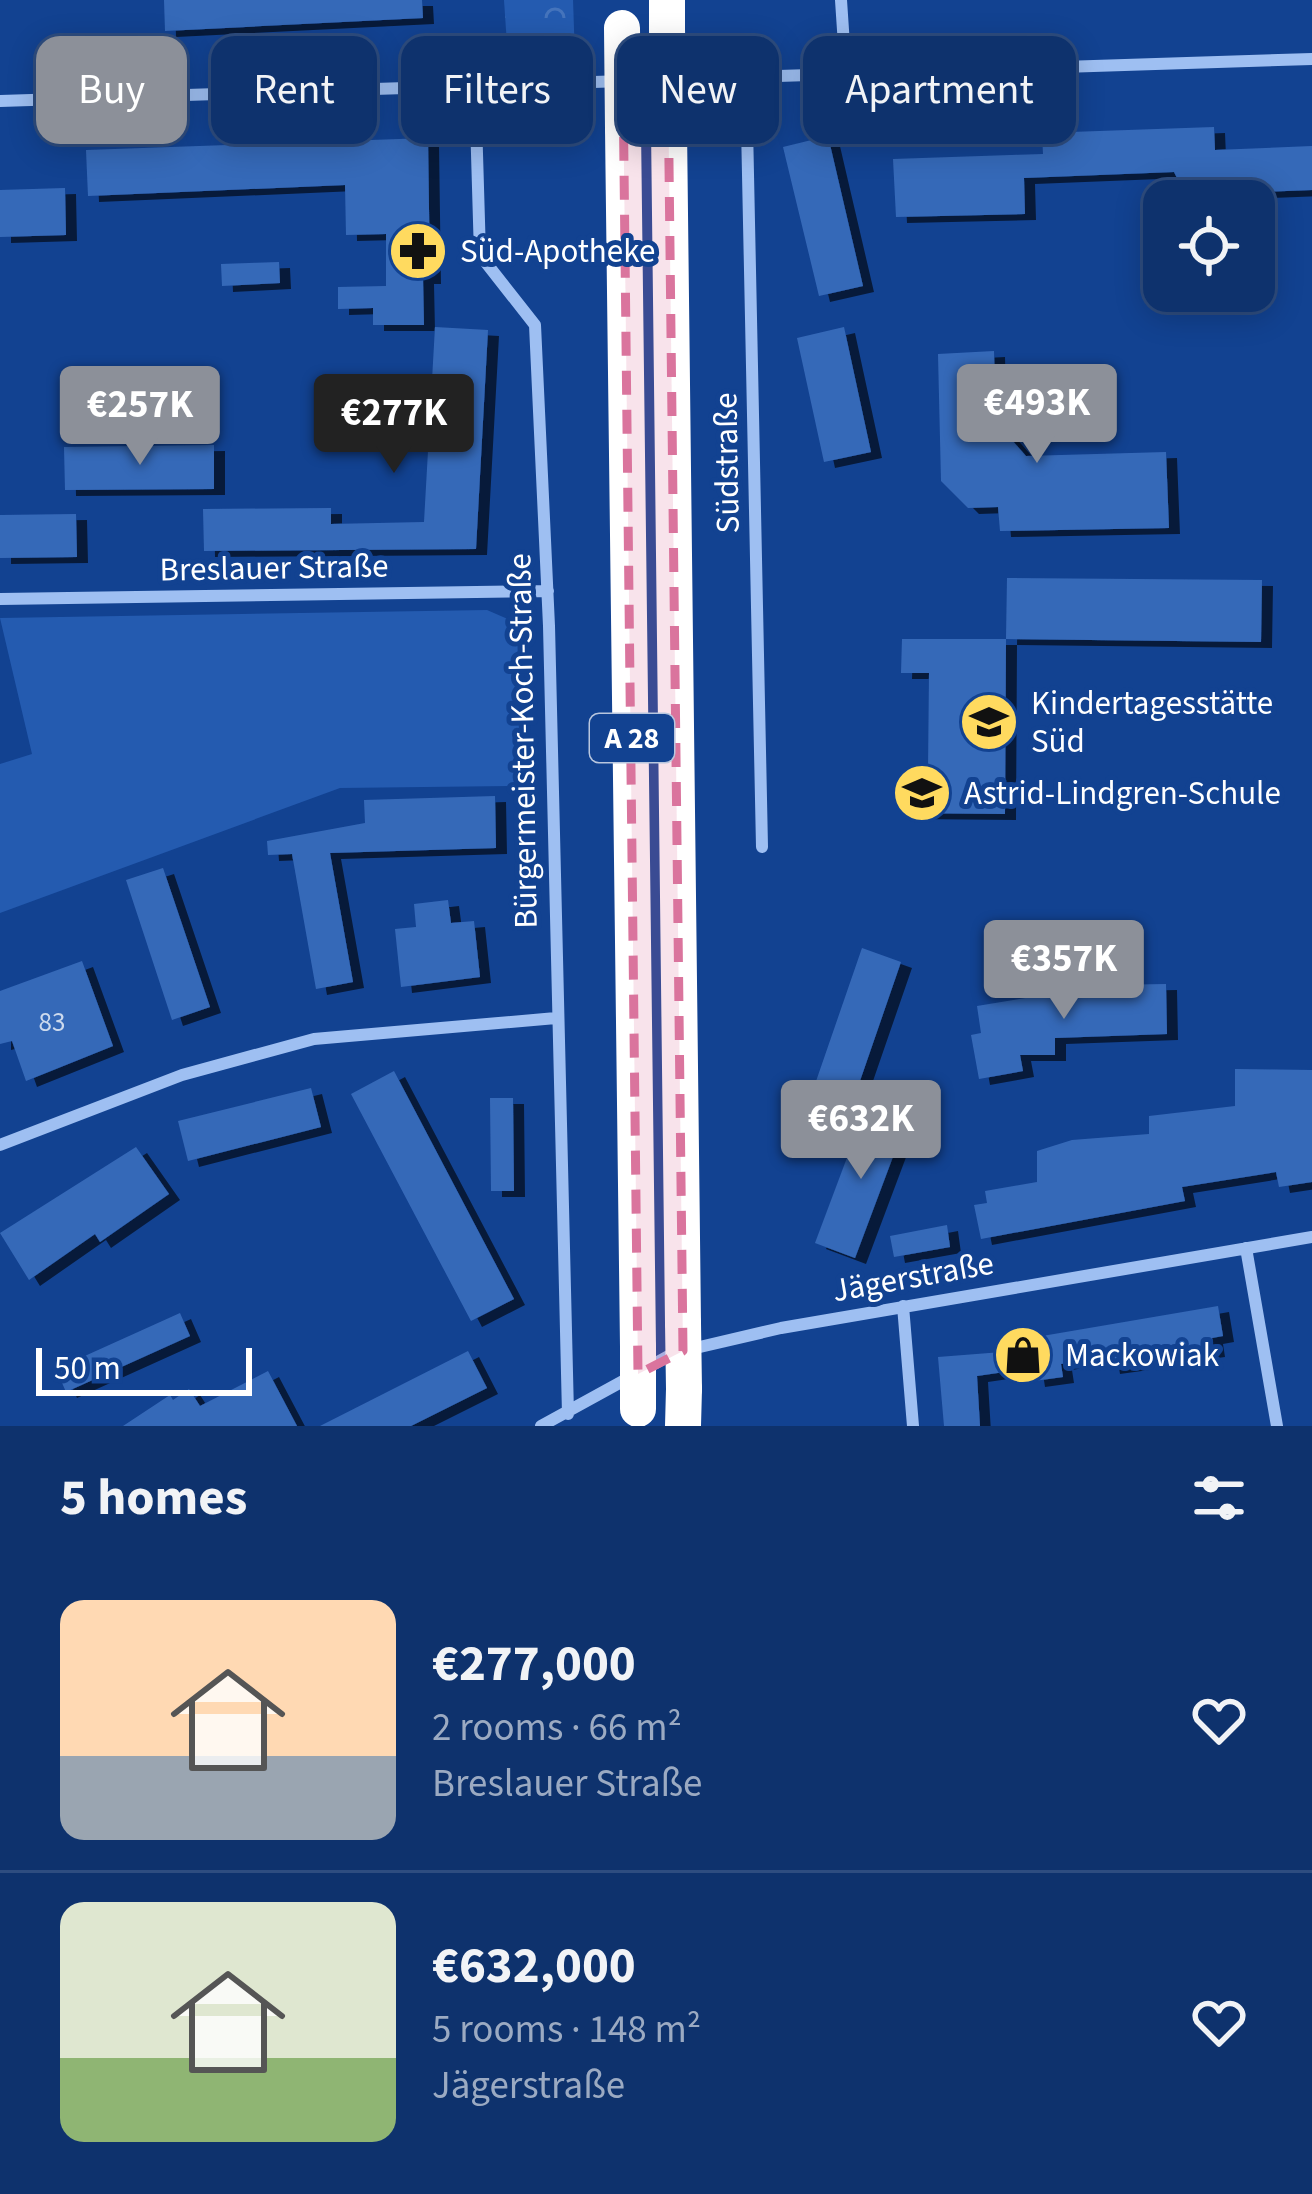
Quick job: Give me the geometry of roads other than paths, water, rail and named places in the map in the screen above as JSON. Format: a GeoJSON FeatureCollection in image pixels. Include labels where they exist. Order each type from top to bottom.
{"type":"FeatureCollection","features":[{"type":"Feature","properties":{"kind":"highway","name":"A 28"},"geometry":{"type":"LineString","coordinates":[[622,14],[638,1418]]}},
{"type":"Feature","properties":{"kind":"highway","name":"A 28"},"geometry":{"type":"LineString","coordinates":[[667,15],[683,1426]]}},
{"type":"Feature","properties":{"kind":"street"},"geometry":{"type":"LineString","coordinates":[[842,0],[844,36]]}},
{"type":"Feature","properties":{"kind":"street"},"geometry":{"type":"LineString","coordinates":[[1076,67],[1312,59]]}},
{"type":"Feature","properties":{"kind":"street"},"geometry":{"type":"LineString","coordinates":[[0,101],[401,88]]}},
{"type":"Feature","properties":{"kind":"street","name":"Bürgermeister-Koch-Straße"},"geometry":{"type":"LineString","coordinates":[[477,144],[480,255],[535,325],[548,591],[568,1414]]}},
{"type":"Feature","properties":{"kind":"street","name":"Südstraße"},"geometry":{"type":"LineString","coordinates":[[747,144],[762,847]]}},
{"type":"Feature","properties":{"kind":"street","name":"Breslauer Straße"},"geometry":{"type":"LineString","coordinates":[[0,599],[548,591]]}},
{"type":"Feature","properties":{"kind":"street"},"geometry":{"type":"LineString","coordinates":[[0,1145],[182,1075],[314,1039],[556,1018]]}},
{"type":"Feature","properties":{"kind":"street","name":"Jägerstraße"},"geometry":{"type":"LineString","coordinates":[[541,1426],[674,1353],[903,1306],[1312,1237]]}},
{"type":"Feature","properties":{"kind":"street"},"geometry":{"type":"LineString","coordinates":[[1246,1249],[1277,1426]]}},
{"type":"Feature","properties":{"kind":"street"},"geometry":{"type":"LineString","coordinates":[[903,1306],[914,1426]]}},
{"type":"Feature","properties":{"kind":"place","name":"Süd-Apotheke"},"geometry":{"type":"Point","coordinates":[418,251]}},
{"type":"Feature","properties":{"kind":"place","name":"Kindertagesstätte Süd"},"geometry":{"type":"Point","coordinates":[989,722]}},
{"type":"Feature","properties":{"kind":"place","name":"Astrid-Lindgren-Schule"},"geometry":{"type":"Point","coordinates":[922,793]}},
{"type":"Feature","properties":{"kind":"place","name":"Mackowiak"},"geometry":{"type":"Point","coordinates":[1023,1355]}}]}
